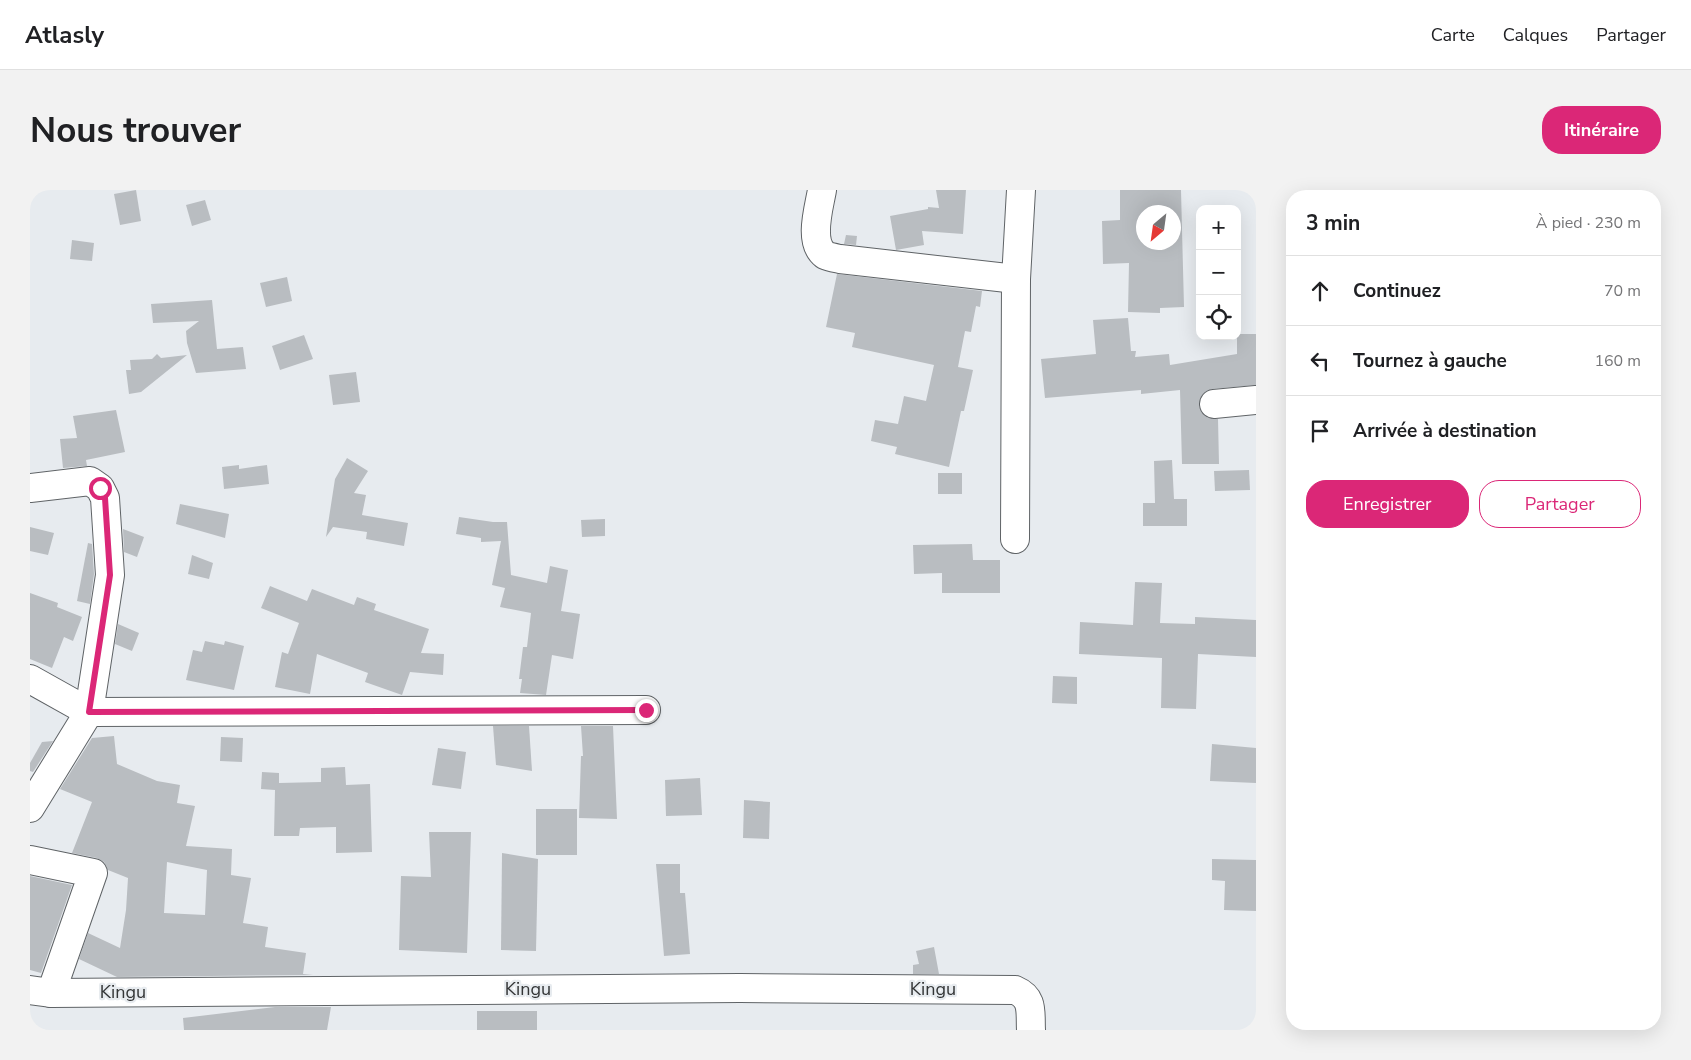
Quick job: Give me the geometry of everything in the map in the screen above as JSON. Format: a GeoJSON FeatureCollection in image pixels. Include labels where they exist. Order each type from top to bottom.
{"type":"FeatureCollection","features":[{"type":"Feature","properties":{"kind":"street"},"geometry":{"type":"LineString","coordinates":[[822,190],[815,235],[817,248],[826,256],[1016,279]]}},
{"type":"Feature","properties":{"kind":"street"},"geometry":{"type":"LineString","coordinates":[[1015,539],[1016,279],[1021,190]]}},
{"type":"Feature","properties":{"kind":"street"},"geometry":{"type":"LineString","coordinates":[[1214,404],[1256,400]]}},
{"type":"Feature","properties":{"kind":"street"},"geometry":{"type":"LineString","coordinates":[[30,488],[90,481],[100,488],[105,498],[110,575],[89,712],[30,808]]}},
{"type":"Feature","properties":{"kind":"street"},"geometry":{"type":"LineString","coordinates":[[30,679],[89,712],[646,710]]}},
{"type":"Feature","properties":{"kind":"street"},"geometry":{"type":"LineString","coordinates":[[30,860],[93,874],[40,992]]}},
{"type":"Feature","properties":{"kind":"street","name":"Kingu"},"geometry":{"type":"LineString","coordinates":[[40,992],[750,988],[1014,990],[1024,994],[1030,1002],[1031,1030]]}},
{"type":"Feature","properties":{"kind":"building"},"geometry":{"type":"Polygon","coordinates":[[[136,190],[141,221],[120,225],[114,194],[136,190]]]}},
{"type":"Feature","properties":{"kind":"building"},"geometry":{"type":"Polygon","coordinates":[[[936,190],[966,190],[963,234],[922,231],[924,245],[896,250],[890,216],[928,209],[928,207],[939,208],[936,190]]]}},
{"type":"Feature","properties":{"kind":"building"},"geometry":{"type":"Polygon","coordinates":[[[1120,190],[1181,190],[1184,307],[1160,308],[1160,313],[1128,312],[1129,263],[1103,264],[1102,221],[1120,220],[1120,190]]]}},
{"type":"Feature","properties":{"kind":"building"},"geometry":{"type":"Polygon","coordinates":[[[205,200],[211,220],[192,226],[186,205],[205,200]]]}},
{"type":"Feature","properties":{"kind":"building"},"geometry":{"type":"Polygon","coordinates":[[[846,235],[857,236],[856,245],[844,244],[846,235]]]}},
{"type":"Feature","properties":{"kind":"building"},"geometry":{"type":"Polygon","coordinates":[[[72,240],[94,243],[92,261],[70,259],[72,240]]]}},
{"type":"Feature","properties":{"kind":"building"},"geometry":{"type":"Polygon","coordinates":[[[837,274],[982,291],[980,307],[976,306],[971,332],[965,331],[958,367],[973,370],[964,411],[961,411],[949,467],[895,454],[897,447],[871,441],[875,420],[898,424],[904,396],[926,401],[934,365],[852,347],[855,333],[826,327],[837,274]]]}},
{"type":"Feature","properties":{"kind":"building"},"geometry":{"type":"Polygon","coordinates":[[[287,277],[292,301],[266,307],[260,283],[287,277]]]}},
{"type":"Feature","properties":{"kind":"building"},"geometry":{"type":"Polygon","coordinates":[[[212,300],[217,349],[243,347],[246,369],[196,373],[187,343],[186,331],[199,321],[153,323],[151,304],[212,300]]]}},
{"type":"Feature","properties":{"kind":"building"},"geometry":{"type":"Polygon","coordinates":[[[1128,318],[1131,351],[1136,351],[1135,357],[1169,354],[1170,365],[1237,354],[1237,340],[1241,340],[1241,334],[1256,334],[1256,385],[1212,389],[1205,392],[1200,398],[1199,406],[1202,413],[1208,418],[1218,419],[1219,464],[1182,464],[1180,390],[1141,394],[1141,390],[1045,398],[1041,359],[1096,354],[1093,320],[1128,318]]]}},
{"type":"Feature","properties":{"kind":"building"},"geometry":{"type":"Polygon","coordinates":[[[304,335],[313,359],[280,370],[272,346],[304,335]]]}},
{"type":"Feature","properties":{"kind":"building"},"geometry":{"type":"Polygon","coordinates":[[[157,354],[161,358],[187,355],[141,392],[129,394],[126,370],[131,370],[130,360],[152,359],[157,354]]]}},
{"type":"Feature","properties":{"kind":"building"},"geometry":{"type":"Polygon","coordinates":[[[356,372],[360,402],[333,405],[329,375],[356,372]]]}},
{"type":"Feature","properties":{"kind":"building"},"geometry":{"type":"Polygon","coordinates":[[[116,410],[125,452],[86,460],[87,466],[63,468],[60,439],[77,438],[73,416],[116,410]]]}},
{"type":"Feature","properties":{"kind":"building"},"geometry":{"type":"Polygon","coordinates":[[[347,458],[368,471],[354,493],[366,495],[362,515],[408,523],[404,546],[366,539],[367,532],[333,527],[326,537],[335,479],[347,458]]]}},
{"type":"Feature","properties":{"kind":"building"},"geometry":{"type":"Polygon","coordinates":[[[1172,460],[1174,499],[1187,499],[1187,526],[1143,526],[1143,503],[1155,503],[1154,461],[1172,460]]]}},
{"type":"Feature","properties":{"kind":"building"},"geometry":{"type":"Polygon","coordinates":[[[239,465],[239,469],[267,465],[269,484],[224,489],[222,467],[239,465]]]}},
{"type":"Feature","properties":{"kind":"building"},"geometry":{"type":"Polygon","coordinates":[[[1249,470],[1250,490],[1215,491],[1214,471],[1249,470]]]}},
{"type":"Feature","properties":{"kind":"building"},"geometry":{"type":"Polygon","coordinates":[[[938,473],[962,473],[962,494],[938,494],[938,473]]]}},
{"type":"Feature","properties":{"kind":"building"},"geometry":{"type":"Polygon","coordinates":[[[180,504],[229,514],[225,538],[176,524],[180,504]]]}},
{"type":"Feature","properties":{"kind":"building"},"geometry":{"type":"Polygon","coordinates":[[[459,517],[507,522],[511,575],[547,583],[550,566],[568,570],[561,611],[580,614],[573,659],[552,655],[546,695],[520,693],[522,679],[519,679],[523,647],[527,647],[531,613],[500,607],[505,588],[492,585],[501,541],[481,542],[481,538],[456,534],[459,517]]]}},
{"type":"Feature","properties":{"kind":"building"},"geometry":{"type":"Polygon","coordinates":[[[605,519],[605,536],[582,537],[581,520],[605,519]]]}},
{"type":"Feature","properties":{"kind":"building"},"geometry":{"type":"Polygon","coordinates":[[[30,527],[54,533],[48,555],[30,551],[30,527]]]}},
{"type":"Feature","properties":{"kind":"building"},"geometry":{"type":"Polygon","coordinates":[[[123,529],[144,537],[137,557],[124,552],[123,529]]]}},
{"type":"Feature","properties":{"kind":"building"},"geometry":{"type":"Polygon","coordinates":[[[88,543],[92,544],[94,574],[90,604],[77,601],[88,543]]]}},
{"type":"Feature","properties":{"kind":"building"},"geometry":{"type":"Polygon","coordinates":[[[972,544],[973,560],[1000,560],[1000,593],[942,593],[942,573],[914,574],[913,545],[972,544]]]}},
{"type":"Feature","properties":{"kind":"building"},"geometry":{"type":"Polygon","coordinates":[[[192,555],[213,563],[209,579],[188,574],[192,555]]]}},
{"type":"Feature","properties":{"kind":"building"},"geometry":{"type":"Polygon","coordinates":[[[1135,582],[1162,583],[1160,623],[1195,624],[1195,617],[1256,620],[1256,657],[1198,654],[1196,709],[1161,708],[1162,658],[1079,654],[1080,622],[1133,625],[1135,582]]]}},
{"type":"Feature","properties":{"kind":"building"},"geometry":{"type":"Polygon","coordinates":[[[270,586],[307,601],[312,589],[354,605],[357,597],[376,604],[374,610],[429,629],[421,653],[444,654],[443,675],[410,672],[402,695],[365,682],[368,673],[317,654],[310,694],[275,687],[282,652],[288,654],[299,623],[261,608],[270,586]]]}},
{"type":"Feature","properties":{"kind":"building"},"geometry":{"type":"Polygon","coordinates":[[[30,593],[58,603],[57,607],[82,617],[73,641],[64,637],[52,668],[30,659],[30,593]]]}},
{"type":"Feature","properties":{"kind":"building"},"geometry":{"type":"Polygon","coordinates":[[[118,624],[139,633],[132,651],[115,644],[118,624]]]}},
{"type":"Feature","properties":{"kind":"building"},"geometry":{"type":"Polygon","coordinates":[[[205,641],[224,645],[225,641],[244,646],[234,690],[186,680],[193,650],[202,652],[205,641]]]}},
{"type":"Feature","properties":{"kind":"building"},"geometry":{"type":"Polygon","coordinates":[[[1053,676],[1077,677],[1077,704],[1052,703],[1053,676]]]}},
{"type":"Feature","properties":{"kind":"building"},"geometry":{"type":"Polygon","coordinates":[[[493,726],[529,726],[532,771],[496,765],[493,726]]]}},
{"type":"Feature","properties":{"kind":"building"},"geometry":{"type":"Polygon","coordinates":[[[581,726],[613,726],[617,819],[579,818],[581,756],[583,756],[581,726]]]}},
{"type":"Feature","properties":{"kind":"building"},"geometry":{"type":"Polygon","coordinates":[[[114,736],[117,764],[157,781],[180,785],[177,803],[195,806],[186,846],[232,849],[231,875],[251,878],[243,923],[268,927],[265,947],[306,953],[303,974],[313,975],[117,977],[79,959],[88,933],[120,948],[126,910],[128,878],[108,870],[104,862],[97,858],[72,853],[92,802],[60,789],[92,738],[114,736]],[[167,862],[164,913],[205,915],[207,870],[167,862]]]}},
{"type":"Feature","properties":{"kind":"building"},"geometry":{"type":"Polygon","coordinates":[[[221,737],[243,738],[242,762],[220,761],[221,737]]]}},
{"type":"Feature","properties":{"kind":"building"},"geometry":{"type":"Polygon","coordinates":[[[53,741],[33,772],[30,771],[30,763],[42,742],[53,741]]]}},
{"type":"Feature","properties":{"kind":"building"},"geometry":{"type":"Polygon","coordinates":[[[1212,744],[1256,748],[1256,783],[1210,781],[1212,744]]]}},
{"type":"Feature","properties":{"kind":"building"},"geometry":{"type":"Polygon","coordinates":[[[438,748],[466,752],[461,789],[432,785],[438,748]]]}},
{"type":"Feature","properties":{"kind":"building"},"geometry":{"type":"Polygon","coordinates":[[[345,767],[346,785],[370,784],[372,852],[336,853],[336,827],[300,828],[299,836],[274,836],[275,790],[261,789],[262,772],[279,773],[279,783],[321,782],[321,768],[345,767]]]}},
{"type":"Feature","properties":{"kind":"building"},"geometry":{"type":"Polygon","coordinates":[[[700,778],[702,815],[666,816],[665,780],[700,778]]]}},
{"type":"Feature","properties":{"kind":"building"},"geometry":{"type":"Polygon","coordinates":[[[744,800],[770,802],[769,839],[743,838],[744,800]]]}},
{"type":"Feature","properties":{"kind":"building"},"geometry":{"type":"Polygon","coordinates":[[[536,809],[577,809],[577,855],[536,855],[536,809]]]}},
{"type":"Feature","properties":{"kind":"building"},"geometry":{"type":"Polygon","coordinates":[[[429,832],[471,832],[467,953],[399,950],[401,876],[431,877],[429,832]]]}},
{"type":"Feature","properties":{"kind":"building"},"geometry":{"type":"Polygon","coordinates":[[[502,853],[538,859],[536,951],[501,950],[502,853]]]}},
{"type":"Feature","properties":{"kind":"building"},"geometry":{"type":"Polygon","coordinates":[[[1212,859],[1256,860],[1256,911],[1224,910],[1225,881],[1212,880],[1212,859]]]}},
{"type":"Feature","properties":{"kind":"building"},"geometry":{"type":"Polygon","coordinates":[[[656,864],[680,864],[680,893],[685,893],[690,954],[664,956],[656,864]]]}},
{"type":"Feature","properties":{"kind":"building"},"geometry":{"type":"Polygon","coordinates":[[[30,876],[72,885],[41,973],[30,970],[30,876]]]}},
{"type":"Feature","properties":{"kind":"building"},"geometry":{"type":"Polygon","coordinates":[[[934,947],[939,974],[913,974],[913,965],[919,964],[916,951],[934,947]]]}},
{"type":"Feature","properties":{"kind":"building"},"geometry":{"type":"Polygon","coordinates":[[[275,1007],[331,1007],[327,1030],[184,1030],[183,1018],[275,1007]]]}},
{"type":"Feature","properties":{"kind":"building"},"geometry":{"type":"Polygon","coordinates":[[[477,1011],[537,1011],[537,1030],[477,1030],[477,1011]]]}},
{"type":"Feature","properties":{"kind":"route"},"geometry":{"type":"LineString","coordinates":[[100,488],[105,498],[110,575],[89,712],[646,710]]}}]}
